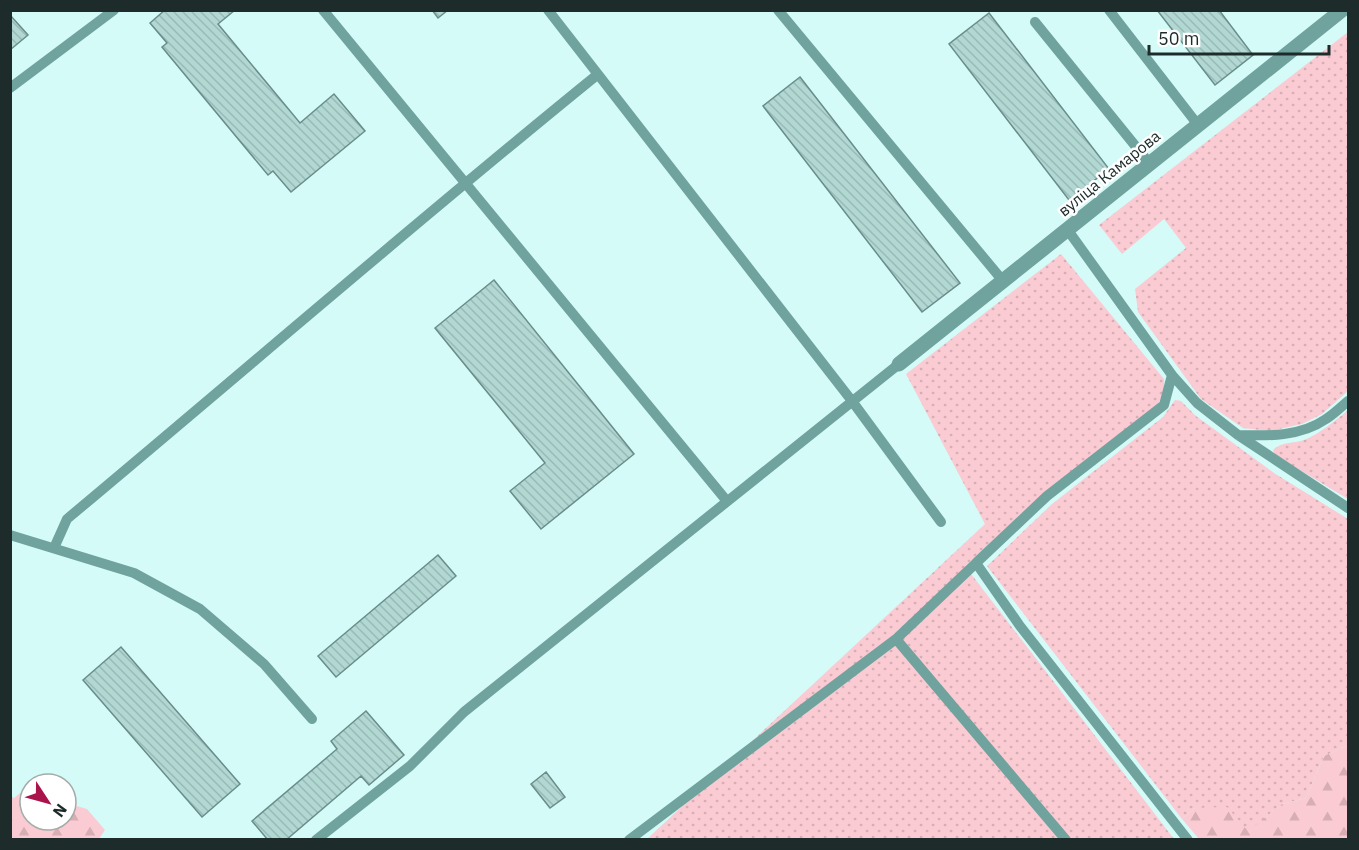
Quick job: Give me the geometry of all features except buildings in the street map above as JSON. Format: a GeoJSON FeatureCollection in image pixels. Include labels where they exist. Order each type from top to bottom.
{"type":"FeatureCollection","features":[{"type":"Feature","properties":{"kind":"street","name":"вуліца Камарова"},"geometry":{"type":"LineString","coordinates":[[899,364],[1342,10]]}},
{"type":"Feature","properties":{"kind":"lane"},"geometry":{"type":"LineString","coordinates":[[10,88],[114,10]]}},
{"type":"Feature","properties":{"kind":"lane"},"geometry":{"type":"LineString","coordinates":[[323,10],[726,500]]}},
{"type":"Feature","properties":{"kind":"lane"},"geometry":{"type":"LineString","coordinates":[[548,10],[852,401],[941,522]]}},
{"type":"Feature","properties":{"kind":"lane"},"geometry":{"type":"LineString","coordinates":[[778,10],[1002,281]]}},
{"type":"Feature","properties":{"kind":"lane"},"geometry":{"type":"LineString","coordinates":[[1109,10],[1198,125]]}},
{"type":"Feature","properties":{"kind":"lane"},"geometry":{"type":"LineString","coordinates":[[1035,22],[1150,164]]}},
{"type":"Feature","properties":{"kind":"lane"},"geometry":{"type":"LineString","coordinates":[[54,548],[67,519],[465,182],[597,75]]}},
{"type":"Feature","properties":{"kind":"lane"},"geometry":{"type":"LineString","coordinates":[[1067,229],[1172,375],[1197,403],[1238,435],[1348,507]]}},
{"type":"Feature","properties":{"kind":"lane"},"geometry":{"type":"LineString","coordinates":[[316,840],[410,766],[464,712],[726,500],[899,364]]}},
{"type":"Feature","properties":{"kind":"lane"},"geometry":{"type":"LineString","coordinates":[[629,840],[896,639],[1047,496],[1164,405],[1172,375]]}},
{"type":"Feature","properties":{"kind":"lane"},"geometry":{"type":"LineString","coordinates":[[1238,435],[1272,436],[1306,430],[1327,419],[1348,400]]}},
{"type":"Feature","properties":{"kind":"lane"},"geometry":{"type":"LineString","coordinates":[[10,535],[134,573],[200,609],[264,664],[312,719]]}},
{"type":"Feature","properties":{"kind":"lane"},"geometry":{"type":"LineString","coordinates":[[976,563],[1020,626],[1188,840]]}},
{"type":"Feature","properties":{"kind":"lane"},"geometry":{"type":"LineString","coordinates":[[896,639],[1066,840]]}},
{"type":"Feature","properties":{"kind":"green space"},"geometry":{"type":"Polygon","coordinates":[[[1348,32],[1348,391],[1322,414],[1302,424],[1270,431],[1243,428],[1201,399],[1138,312],[1135,289],[1186,248],[1164,219],[1122,254],[1099,225],[1348,32]]]}},
{"type":"Feature","properties":{"kind":"green space"},"geometry":{"type":"Polygon","coordinates":[[[1061,254],[1164,379],[1163,394],[1156,407],[1042,496],[965,566],[1174,839],[646,840],[985,524],[906,374],[1061,254]]]}},
{"type":"Feature","properties":{"kind":"green space"},"geometry":{"type":"Polygon","coordinates":[[[1175,400],[1181,401],[1196,416],[1274,473],[1348,519],[1348,745],[1324,756],[1306,798],[1282,804],[1248,832],[1195,808],[1182,819],[987,566],[1052,504],[1163,417],[1175,400]]]}},
{"type":"Feature","properties":{"kind":"green space"},"geometry":{"type":"Polygon","coordinates":[[[1348,410],[1348,499],[1275,455],[1273,450],[1280,445],[1310,437],[1348,410]]]}},
{"type":"Feature","properties":{"kind":"green space"},"geometry":{"type":"Polygon","coordinates":[[[1348,745],[1348,839],[1199,839],[1182,819],[1195,808],[1227,807],[1248,831],[1282,804],[1306,798],[1324,756],[1348,745]]]}},
{"type":"Feature","properties":{"kind":"green space"},"geometry":{"type":"Polygon","coordinates":[[[18,795],[18,832],[78,832],[78,806],[87,809],[105,830],[99,839],[11,839],[11,796],[14,798],[18,795]]]}}]}
